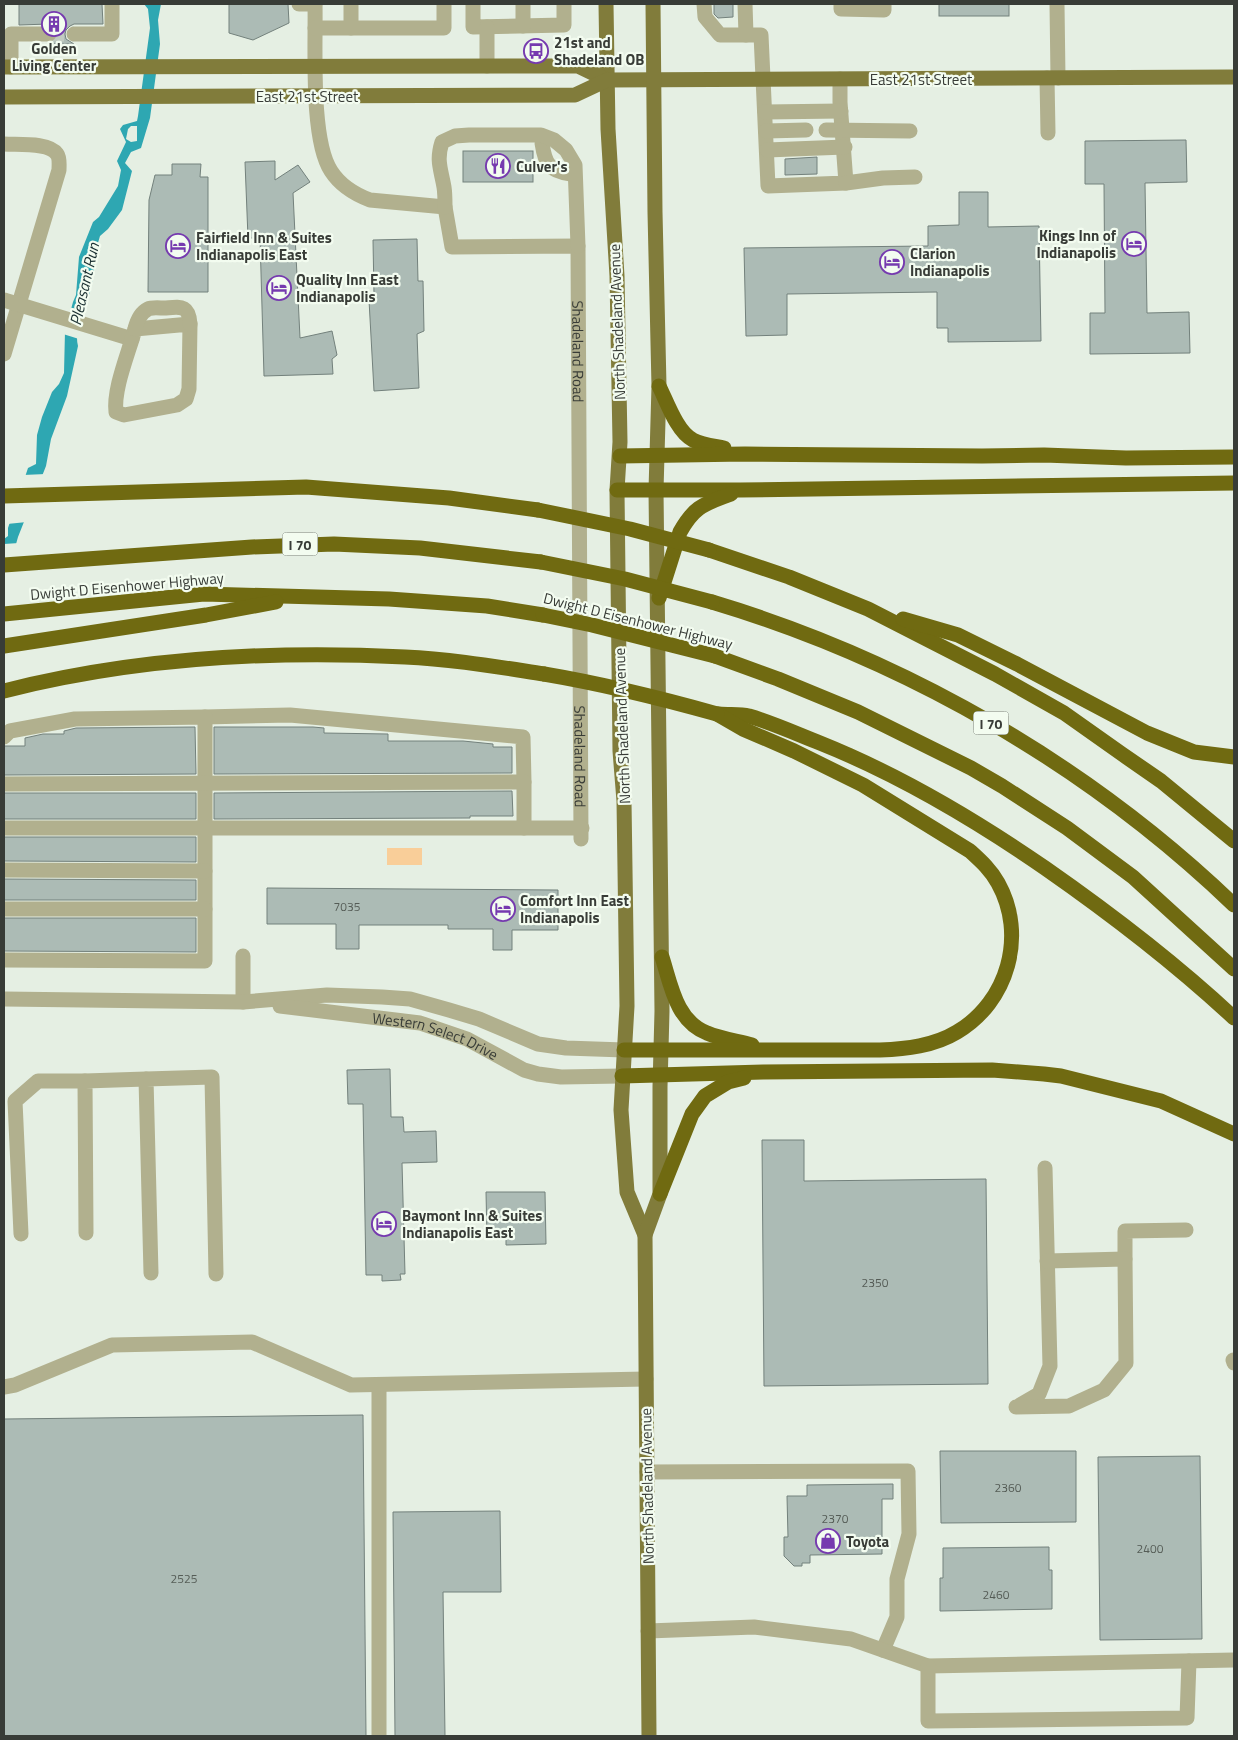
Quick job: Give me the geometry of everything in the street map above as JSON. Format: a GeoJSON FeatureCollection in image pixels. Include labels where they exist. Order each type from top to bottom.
{"type":"FeatureCollection","features":[{"type":"Feature","properties":{"kind":"highway"},"geometry":{"type":"LineString","coordinates":[[659,386],[685,435],[694,441],[745,454]]}},
{"type":"Feature","properties":{"kind":"highway"},"geometry":{"type":"LineString","coordinates":[[620,456],[745,454],[1044,455],[1126,458],[1234,457]]}},
{"type":"Feature","properties":{"kind":"highway"},"geometry":{"type":"LineString","coordinates":[[617,490],[1234,483]]}},
{"type":"Feature","properties":{"kind":"highway"},"geometry":{"type":"LineString","coordinates":[[4,496],[306,487],[449,498],[538,510],[630,528],[709,550],[789,577],[868,609],[995,674],[1064,713],[1160,781],[1234,841]]}},
{"type":"Feature","properties":{"kind":"highway"},"geometry":{"type":"LineString","coordinates":[[659,598],[680,532],[686,522],[699,506],[740,490]]}},
{"type":"Feature","properties":{"kind":"highway"},"geometry":{"type":"LineString","coordinates":[[4,502],[35,495]]}},
{"type":"Feature","properties":{"kind":"highway","name":"Dwight D Eisenhower Highway"},"geometry":{"type":"LineString","coordinates":[[4,565],[271,546],[334,544],[420,548],[541,562],[618,577],[712,602],[777,623],[846,651],[923,686],[990,723],[1036,750],[1103,795],[1159,838],[1234,905]]}},
{"type":"Feature","properties":{"kind":"highway","name":"Dwight D Eisenhower Highway"},"geometry":{"type":"LineString","coordinates":[[4,614],[204,594],[353,597],[450,603],[543,615],[592,625],[715,656],[778,679],[858,712],[956,760],[1002,786],[1067,828],[1133,877],[1234,969]]}},
{"type":"Feature","properties":{"kind":"highway"},"geometry":{"type":"LineString","coordinates":[[4,646],[206,615],[308,596]]}},
{"type":"Feature","properties":{"kind":"highway"},"geometry":{"type":"LineString","coordinates":[[868,609],[958,635],[1147,733],[1202,754],[1234,757]]}},
{"type":"Feature","properties":{"kind":"highway"},"geometry":{"type":"LineString","coordinates":[[10,689],[80,675],[171,662],[252,656],[407,657],[544,674],[634,692],[717,714],[748,716],[866,763],[950,807],[997,835],[1128,928],[1171,962],[1234,1018]]}},
{"type":"Feature","properties":{"kind":"highway"},"geometry":{"type":"LineString","coordinates":[[624,1050],[909,1049],[944,1038],[968,1025],[983,1011],[999,989],[1010,956],[1011,921],[1003,894],[985,865],[965,847],[863,785],[794,750],[743,729],[717,714]]}},
{"type":"Feature","properties":{"kind":"highway"},"geometry":{"type":"LineString","coordinates":[[662,957],[684,1016],[697,1028],[713,1035],[775,1050]]}},
{"type":"Feature","properties":{"kind":"highway"},"geometry":{"type":"LineString","coordinates":[[622,1076],[763,1072],[992,1070],[1044,1074],[1061,1076],[1162,1101],[1234,1134]]}},
{"type":"Feature","properties":{"kind":"highway"},"geometry":{"type":"LineString","coordinates":[[660,1194],[692,1114],[706,1096],[728,1082],[763,1072]]}},
{"type":"Feature","properties":{"kind":"main road","name":"North Shadeland Avenue"},"geometry":{"type":"LineString","coordinates":[[606,4],[608,129],[617,276],[620,456],[617,490],[620,751],[624,801],[626,1006],[621,1110],[628,1192],[645,1235]]}},
{"type":"Feature","properties":{"kind":"main road","name":"North Shadeland Avenue"},"geometry":{"type":"LineString","coordinates":[[649,1736],[645,1235],[660,1194],[662,957],[659,598],[656,490],[659,386],[655,212],[654,4]]}},
{"type":"Feature","properties":{"kind":"main road","name":"East 21st Street"},"geometry":{"type":"LineString","coordinates":[[4,97],[172,97],[487,66],[578,66],[607,80]]}},
{"type":"Feature","properties":{"kind":"main road","name":"East 21st Street"},"geometry":{"type":"LineString","coordinates":[[8,67],[177,67],[316,82],[575,95],[607,80],[1234,77]]}},
{"type":"Feature","properties":{"kind":"street"},"geometry":{"type":"LineString","coordinates":[[74,34],[112,34],[112,4]]}},
{"type":"Feature","properties":{"kind":"street"},"geometry":{"type":"LineString","coordinates":[[299,4],[316,4],[318,122],[322,153],[330,170],[344,185],[360,197],[370,200],[445,207]]}},
{"type":"Feature","properties":{"kind":"street"},"geometry":{"type":"LineString","coordinates":[[351,4],[351,28]]}},
{"type":"Feature","properties":{"kind":"street"},"geometry":{"type":"LineString","coordinates":[[316,28],[444,28],[444,4]]}},
{"type":"Feature","properties":{"kind":"street"},"geometry":{"type":"LineString","coordinates":[[473,4],[473,27],[564,25],[564,4]]}},
{"type":"Feature","properties":{"kind":"street"},"geometry":{"type":"LineString","coordinates":[[523,4],[523,26]]}},
{"type":"Feature","properties":{"kind":"street"},"geometry":{"type":"LineString","coordinates":[[704,4],[705,18],[720,35],[761,35],[768,186],[846,183],[883,178],[915,178]]}},
{"type":"Feature","properties":{"kind":"street"},"geometry":{"type":"LineString","coordinates":[[745,4],[746,35]]}},
{"type":"Feature","properties":{"kind":"street"},"geometry":{"type":"LineString","coordinates":[[841,4],[841,9],[884,10],[884,4]]}},
{"type":"Feature","properties":{"kind":"street"},"geometry":{"type":"LineString","coordinates":[[1048,134],[1057,4]]}},
{"type":"Feature","properties":{"kind":"street"},"geometry":{"type":"LineString","coordinates":[[487,27],[487,66]]}},
{"type":"Feature","properties":{"kind":"street"},"geometry":{"type":"LineString","coordinates":[[8,67],[7,33],[49,34]]}},
{"type":"Feature","properties":{"kind":"street"},"geometry":{"type":"LineString","coordinates":[[840,79],[846,183]]}},
{"type":"Feature","properties":{"kind":"street"},"geometry":{"type":"LineString","coordinates":[[765,112],[841,111]]}},
{"type":"Feature","properties":{"kind":"street"},"geometry":{"type":"LineString","coordinates":[[766,131],[806,130]]}},
{"type":"Feature","properties":{"kind":"street"},"geometry":{"type":"LineString","coordinates":[[826,130],[910,132]]}},
{"type":"Feature","properties":{"kind":"street","name":"Shadeland Road"},"geometry":{"type":"LineString","coordinates":[[445,188],[439,166],[438,152],[442,142],[455,136],[541,135],[554,140],[566,150],[575,165],[573,176],[578,246],[581,833],[524,828]]}},
{"type":"Feature","properties":{"kind":"street"},"geometry":{"type":"LineString","coordinates":[[573,176],[558,172],[550,166],[544,157],[542,143],[461,142],[453,146],[448,155],[445,207],[452,247],[578,246]]}},
{"type":"Feature","properties":{"kind":"street"},"geometry":{"type":"LineString","coordinates":[[4,144],[50,148],[58,154],[60,162],[4,354]]}},
{"type":"Feature","properties":{"kind":"street"},"geometry":{"type":"LineString","coordinates":[[766,150],[844,147]]}},
{"type":"Feature","properties":{"kind":"street"},"geometry":{"type":"LineString","coordinates":[[4,300],[105,330],[133,334],[190,324],[189,389],[186,399],[177,405],[124,415],[116,412],[115,400],[133,334]]}},
{"type":"Feature","properties":{"kind":"street"},"geometry":{"type":"LineString","coordinates":[[4,737],[10,731],[75,719],[290,715],[523,737],[524,782],[524,828],[4,828]]}},
{"type":"Feature","properties":{"kind":"street"},"geometry":{"type":"LineString","coordinates":[[4,960],[205,961],[205,717]]}},
{"type":"Feature","properties":{"kind":"street"},"geometry":{"type":"LineString","coordinates":[[4,784],[524,782]]}},
{"type":"Feature","properties":{"kind":"street"},"geometry":{"type":"LineString","coordinates":[[4,870],[205,871]]}},
{"type":"Feature","properties":{"kind":"street"},"geometry":{"type":"LineString","coordinates":[[4,910],[205,909]]}},
{"type":"Feature","properties":{"kind":"street"},"geometry":{"type":"LineString","coordinates":[[243,956],[243,1002]]}},
{"type":"Feature","properties":{"kind":"street","name":"Western Select Drive"},"geometry":{"type":"LineString","coordinates":[[4,999],[243,1002],[327,995],[410,999],[480,1019],[538,1044],[566,1048],[624,1050]]}},
{"type":"Feature","properties":{"kind":"street","name":"Western Select Drive"},"geometry":{"type":"LineString","coordinates":[[243,1002],[420,1023],[467,1039],[524,1070],[544,1075],[585,1078],[622,1076]]}},
{"type":"Feature","properties":{"kind":"street"},"geometry":{"type":"LineString","coordinates":[[4,1115],[38,1081],[212,1077],[216,1274]]}},
{"type":"Feature","properties":{"kind":"street"},"geometry":{"type":"LineString","coordinates":[[146,1079],[150,1273]]}},
{"type":"Feature","properties":{"kind":"street"},"geometry":{"type":"LineString","coordinates":[[85,1081],[86,1233]]}},
{"type":"Feature","properties":{"kind":"street"},"geometry":{"type":"LineString","coordinates":[[16,1101],[21,1234]]}},
{"type":"Feature","properties":{"kind":"street"},"geometry":{"type":"LineString","coordinates":[[1045,1168],[1050,1366],[1039,1394],[1016,1407],[1069,1406],[1104,1390],[1126,1363],[1125,1231],[1186,1230]]}},
{"type":"Feature","properties":{"kind":"street"},"geometry":{"type":"LineString","coordinates":[[1047,1261],[1125,1259]]}},
{"type":"Feature","properties":{"kind":"street"},"geometry":{"type":"LineString","coordinates":[[4,1387],[15,1385],[112,1345],[252,1342],[350,1386],[646,1379]]}},
{"type":"Feature","properties":{"kind":"street"},"geometry":{"type":"LineString","coordinates":[[379,1386],[379,1736]]}},
{"type":"Feature","properties":{"kind":"street"},"geometry":{"type":"LineString","coordinates":[[646,1472],[908,1470],[909,1534],[897,1579],[897,1617],[883,1650]]}},
{"type":"Feature","properties":{"kind":"street"},"geometry":{"type":"LineString","coordinates":[[648,1631],[754,1627],[851,1639],[928,1666],[1234,1660]]}},
{"type":"Feature","properties":{"kind":"street"},"geometry":{"type":"LineString","coordinates":[[928,1666],[928,1720],[1187,1718],[1188,1661]]}},
{"type":"Feature","properties":{"kind":"shaded area"},"geometry":{"type":"Polygon","coordinates":[[[387,848],[422,848],[422,865],[387,865],[387,848]]]}},
{"type":"Feature","properties":{"kind":"water","name":"Pleasant Run"},"geometry":{"type":"Polygon","coordinates":[[[144,4],[161,4],[158,20],[160,44],[150,118],[141,148],[131,152],[125,163],[132,171],[122,210],[108,229],[100,236],[93,260],[95,264],[88,299],[78,328],[78,346],[67,396],[51,439],[46,466],[18,537],[4,587],[4,539],[8,536],[8,528],[28,468],[36,464],[37,435],[42,417],[52,392],[59,384],[64,373],[65,331],[76,295],[79,257],[93,222],[99,217],[118,186],[121,170],[117,161],[126,142],[120,129],[123,125],[137,121],[150,28],[148,9],[144,4]],[[131,126],[128,129],[126,139],[131,142],[137,141],[137,126],[131,126]]]}},
{"type":"Feature","properties":{"kind":"pier"},"geometry":{"type":"Polygon","coordinates":[[[69,307],[85,312],[79,339],[63,334],[69,307]]]}},
{"type":"Feature","properties":{"kind":"pier"},"geometry":{"type":"Polygon","coordinates":[[[46,474],[27,522],[7,524],[23,475],[46,474]]]}},
{"type":"Feature","properties":{"kind":"pier"},"geometry":{"type":"Polygon","coordinates":[[[19,543],[6,588],[4,589],[4,544],[19,543]]]}},
{"type":"Feature","properties":{"kind":"building","name":"Golden Living Center"},"geometry":{"type":"Polygon","coordinates":[[[19,4],[102,4],[103,24],[74,24],[66,30],[65,34],[66,39],[74,44],[49,44],[57,38],[57,29],[49,24],[19,25],[19,4]]]}},
{"type":"Feature","properties":{"kind":"building"},"geometry":{"type":"Polygon","coordinates":[[[229,4],[288,4],[289,23],[253,40],[229,33],[229,4]]]}},
{"type":"Feature","properties":{"kind":"building"},"geometry":{"type":"Polygon","coordinates":[[[714,4],[733,4],[733,17],[718,18],[714,14],[714,4]]]}},
{"type":"Feature","properties":{"kind":"building"},"geometry":{"type":"Polygon","coordinates":[[[939,4],[1009,4],[1009,16],[939,16],[939,4]]]}},
{"type":"Feature","properties":{"kind":"building"},"geometry":{"type":"Polygon","coordinates":[[[1186,140],[1187,182],[1145,183],[1147,313],[1189,312],[1190,353],[1090,354],[1090,313],[1105,313],[1104,184],[1085,184],[1085,141],[1186,140]]]}},
{"type":"Feature","properties":{"kind":"building","name":"Culver's"},"geometry":{"type":"Polygon","coordinates":[[[463,151],[533,151],[533,182],[463,182],[463,151]]]}},
{"type":"Feature","properties":{"kind":"building"},"geometry":{"type":"Polygon","coordinates":[[[817,157],[817,174],[785,175],[785,159],[817,157]]]}},
{"type":"Feature","properties":{"kind":"building","name":"Quality Inn East Indianapolis"},"geometry":{"type":"Polygon","coordinates":[[[275,161],[275,180],[298,165],[310,182],[293,193],[300,338],[332,331],[337,355],[332,359],[333,374],[264,376],[260,238],[248,238],[245,162],[275,161]]]}},
{"type":"Feature","properties":{"kind":"building","name":"Fairfield Inn & Suites Indianapolis East"},"geometry":{"type":"Polygon","coordinates":[[[172,164],[201,164],[200,177],[208,177],[208,292],[148,292],[149,200],[155,175],[172,175],[172,164]]]}},
{"type":"Feature","properties":{"kind":"building","name":"Clarion Indianapolis"},"geometry":{"type":"Polygon","coordinates":[[[959,192],[988,192],[988,227],[1039,226],[1041,341],[948,342],[948,328],[937,328],[937,292],[787,294],[787,335],[746,336],[744,248],[928,246],[928,226],[959,225],[959,192]]]}},
{"type":"Feature","properties":{"kind":"building"},"geometry":{"type":"Polygon","coordinates":[[[417,239],[418,281],[423,281],[424,331],[417,334],[419,388],[374,391],[369,300],[374,295],[373,240],[417,239]]]}},
{"type":"Feature","properties":{"kind":"building"},"geometry":{"type":"Polygon","coordinates":[[[195,727],[196,774],[4,775],[4,746],[25,746],[25,738],[43,734],[64,734],[64,731],[76,728],[195,727]]]}},
{"type":"Feature","properties":{"kind":"building"},"geometry":{"type":"Polygon","coordinates":[[[214,727],[313,727],[324,728],[324,733],[388,734],[388,741],[463,741],[493,744],[493,747],[512,747],[512,773],[214,774],[214,727]]]}},
{"type":"Feature","properties":{"kind":"building"},"geometry":{"type":"Polygon","coordinates":[[[512,791],[513,816],[470,816],[470,818],[214,819],[214,793],[512,791]]]}},
{"type":"Feature","properties":{"kind":"building"},"geometry":{"type":"Polygon","coordinates":[[[4,793],[196,793],[196,819],[4,819],[4,793]]]}},
{"type":"Feature","properties":{"kind":"building"},"geometry":{"type":"Polygon","coordinates":[[[4,837],[196,837],[196,862],[4,861],[4,837]]]}},
{"type":"Feature","properties":{"kind":"building"},"geometry":{"type":"Polygon","coordinates":[[[4,879],[196,880],[196,900],[4,900],[4,879]]]}},
{"type":"Feature","properties":{"kind":"building"},"geometry":{"type":"Polygon","coordinates":[[[267,888],[558,890],[558,930],[512,930],[512,950],[493,950],[493,929],[448,929],[448,925],[359,925],[359,949],[336,949],[336,924],[267,924],[267,888]]]}},
{"type":"Feature","properties":{"kind":"building"},"geometry":{"type":"Polygon","coordinates":[[[4,918],[196,918],[196,952],[4,951],[4,918]]]}},
{"type":"Feature","properties":{"kind":"building","name":"Baymont Inn & Suites Indianapolis East"},"geometry":{"type":"Polygon","coordinates":[[[390,1069],[391,1117],[403,1117],[404,1132],[436,1131],[437,1162],[402,1163],[405,1274],[400,1274],[401,1280],[382,1281],[382,1275],[366,1275],[363,1104],[348,1104],[347,1070],[390,1069]]]}},
{"type":"Feature","properties":{"kind":"building"},"geometry":{"type":"Polygon","coordinates":[[[762,1140],[804,1140],[804,1181],[986,1179],[988,1384],[764,1386],[762,1140]]]}},
{"type":"Feature","properties":{"kind":"building"},"geometry":{"type":"Polygon","coordinates":[[[486,1192],[545,1192],[546,1244],[506,1245],[506,1238],[487,1238],[486,1192]]]}},
{"type":"Feature","properties":{"kind":"building"},"geometry":{"type":"Polygon","coordinates":[[[363,1415],[366,1736],[4,1736],[4,1419],[363,1415]]]}},
{"type":"Feature","properties":{"kind":"building"},"geometry":{"type":"Polygon","coordinates":[[[940,1451],[1076,1451],[1076,1522],[941,1523],[940,1451]]]}},
{"type":"Feature","properties":{"kind":"building"},"geometry":{"type":"Polygon","coordinates":[[[1200,1456],[1202,1639],[1100,1640],[1098,1457],[1200,1456]]]}},
{"type":"Feature","properties":{"kind":"building"},"geometry":{"type":"Polygon","coordinates":[[[893,1484],[893,1499],[882,1499],[882,1554],[810,1555],[810,1563],[802,1563],[802,1566],[794,1566],[784,1556],[784,1537],[788,1537],[787,1496],[807,1496],[807,1485],[893,1484]]]}},
{"type":"Feature","properties":{"kind":"building"},"geometry":{"type":"Polygon","coordinates":[[[500,1511],[501,1592],[443,1592],[445,1736],[395,1736],[393,1512],[500,1511]]]}},
{"type":"Feature","properties":{"kind":"building"},"geometry":{"type":"Polygon","coordinates":[[[1049,1547],[1049,1570],[1052,1570],[1052,1609],[940,1611],[940,1578],[943,1578],[943,1548],[1049,1547]]]}},
{"type":"Feature","properties":{"kind":"tunnel"},"geometry":{"type":"LineString","coordinates":[[49,34],[74,34]]}},
{"type":"Feature","properties":{"kind":"place","name":"Golden Living Center"},"geometry":{"type":"Point","coordinates":[54,24]}},
{"type":"Feature","properties":{"kind":"place","name":"21st and Shadeland OB"},"geometry":{"type":"Point","coordinates":[536,51]}},
{"type":"Feature","properties":{"kind":"place","name":"Culver's"},"geometry":{"type":"Point","coordinates":[498,166]}},
{"type":"Feature","properties":{"kind":"place","name":"Kings Inn of Indianapolis"},"geometry":{"type":"Point","coordinates":[1134,244]}},
{"type":"Feature","properties":{"kind":"place","name":"Fairfield Inn & Suites Indianapolis East"},"geometry":{"type":"Point","coordinates":[178,246]}},
{"type":"Feature","properties":{"kind":"place","name":"Clarion Indianapolis"},"geometry":{"type":"Point","coordinates":[892,262]}},
{"type":"Feature","properties":{"kind":"place","name":"Quality Inn East Indianapolis"},"geometry":{"type":"Point","coordinates":[279,288]}},
{"type":"Feature","properties":{"kind":"place","name":"Comfort Inn East Indianapolis"},"geometry":{"type":"Point","coordinates":[503,909]}},
{"type":"Feature","properties":{"kind":"place","name":"Baymont Inn & Suites Indianapolis East"},"geometry":{"type":"Point","coordinates":[384,1224]}},
{"type":"Feature","properties":{"kind":"place","name":"Toyota"},"geometry":{"type":"Point","coordinates":[828,1541]}}]}
